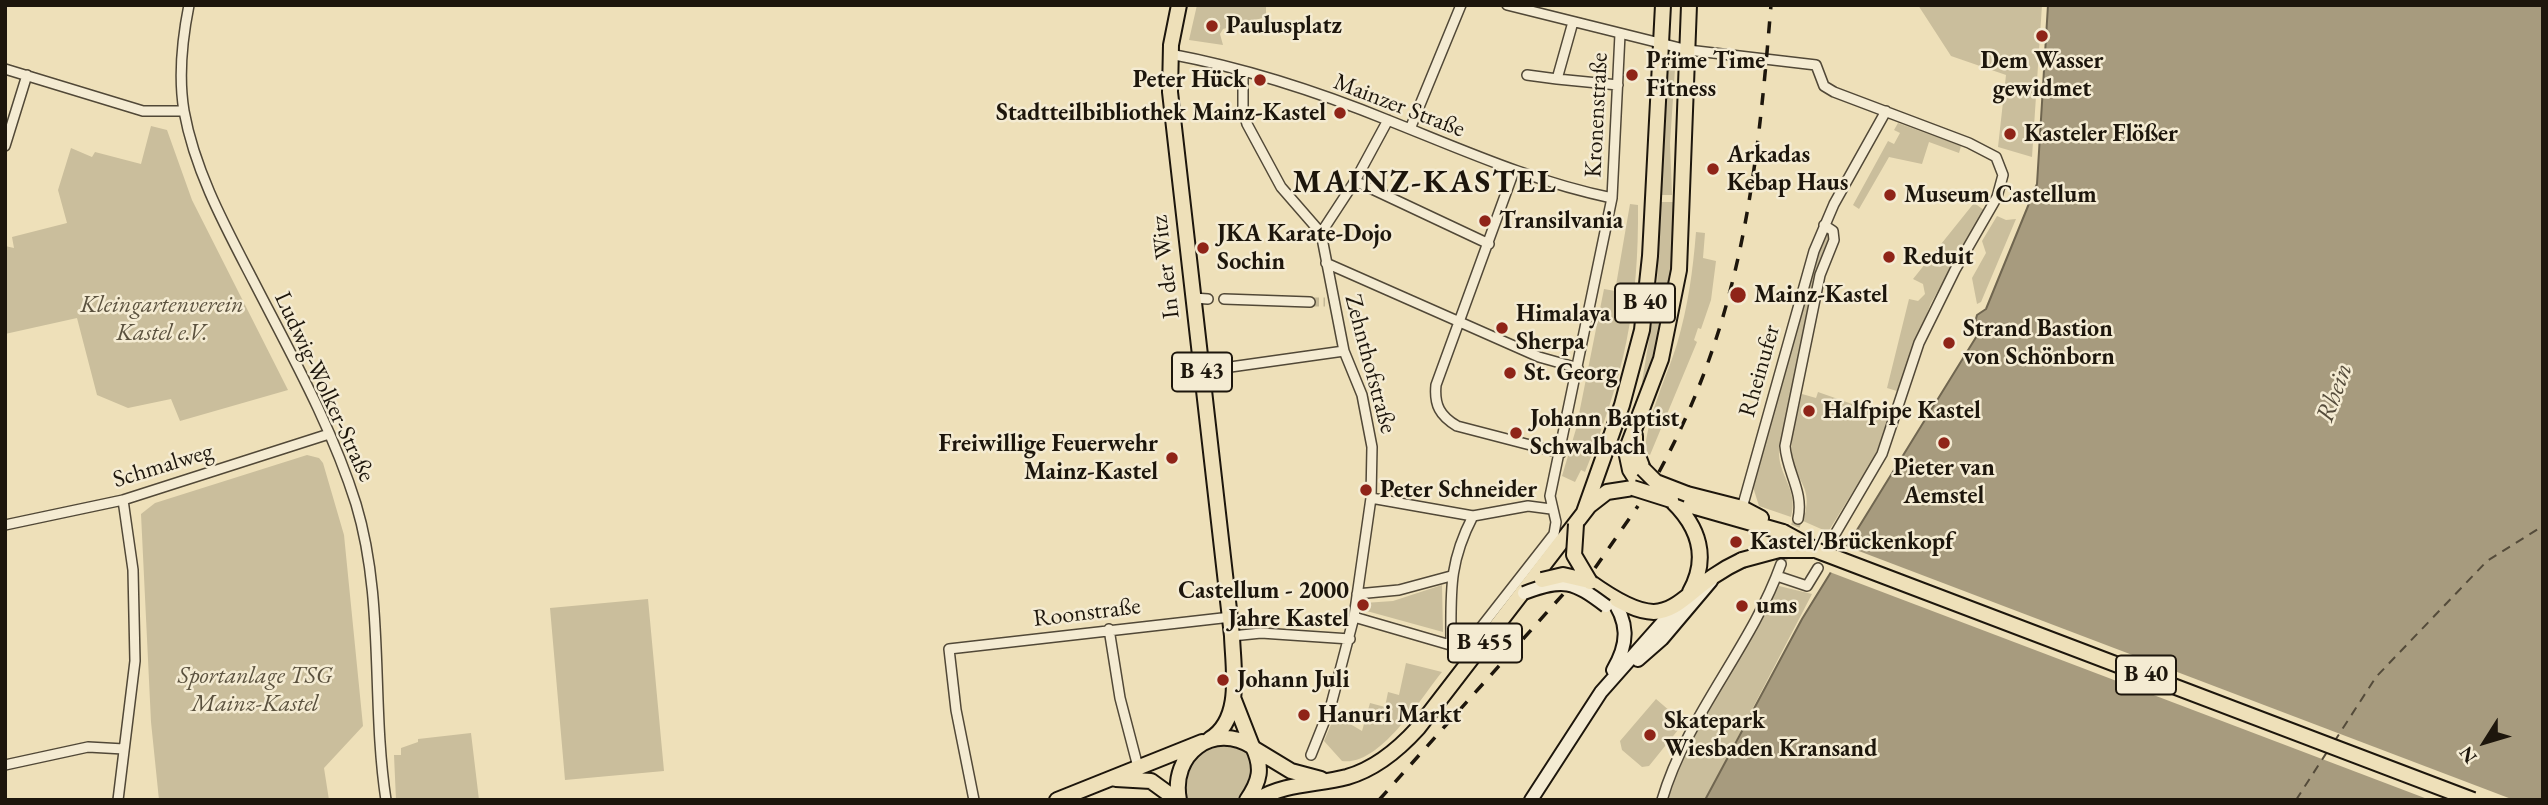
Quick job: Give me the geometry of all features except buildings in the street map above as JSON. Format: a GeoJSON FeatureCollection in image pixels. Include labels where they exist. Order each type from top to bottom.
{"type":"FeatureCollection","features":[{"type":"Feature","properties":{"kind":"main road","name":"In der Witz"},"geometry":{"type":"LineString","coordinates":[[1179,5],[1170,54],[1171,102],[1200,298],[1202,371],[1232,636],[1233,699],[1225,724],[1208,740]]}},
{"type":"Feature","properties":{"kind":"main road","name":"B 40"},"geometry":{"type":"LineString","coordinates":[[1663,5],[1648,280],[1636,357],[1622,405],[1613,455],[1589,504],[1574,555],[1590,582],[1610,600],[1642,612],[1664,611],[1682,602],[1714,577],[1742,560],[1779,550],[1818,551]]}},
{"type":"Feature","properties":{"kind":"main road","name":"B 40"},"geometry":{"type":"LineString","coordinates":[[1689,5],[1676,290],[1661,359],[1626,451],[1630,470],[1640,482],[1679,501],[1721,513],[1747,514]]}},
{"type":"Feature","properties":{"kind":"main road","name":"B 40"},"geometry":{"type":"LineString","coordinates":[[1640,482],[1656,482],[1679,501],[1747,514],[1818,551],[2473,800]]}},
{"type":"Feature","properties":{"kind":"main road"},"geometry":{"type":"LineString","coordinates":[[1589,504],[1614,489],[1640,482]]}},
{"type":"Feature","properties":{"kind":"main road"},"geometry":{"type":"LineString","coordinates":[[1531,800],[1601,692],[1682,602],[1698,576],[1700,551],[1694,528],[1679,501]]}},
{"type":"Feature","properties":{"kind":"main road","name":"B 455"},"geometry":{"type":"LineString","coordinates":[[1257,800],[1280,788],[1360,773],[1391,754],[1418,728],[1524,593],[1532,578],[1589,504]]}},
{"type":"Feature","properties":{"kind":"main road","name":"B 455"},"geometry":{"type":"LineString","coordinates":[[1524,593],[1556,576],[1570,575],[1590,582]]}},
{"type":"Feature","properties":{"kind":"main road"},"geometry":{"type":"LineString","coordinates":[[1601,692],[1662,639],[1714,577]]}},
{"type":"Feature","properties":{"kind":"main road","name":"B 455"},"geometry":{"type":"LineString","coordinates":[[1524,593],[1547,584],[1567,583],[1610,600],[1626,634],[1621,657],[1601,692]]}},
{"type":"Feature","properties":{"kind":"main road","name":"In der Witz"},"geometry":{"type":"LineString","coordinates":[[1233,699],[1260,773],[1247,800]]}},
{"type":"Feature","properties":{"kind":"main road","name":"B 455"},"geometry":{"type":"LineString","coordinates":[[1057,800],[1208,740],[1234,737],[1292,771],[1325,780]]}},
{"type":"Feature","properties":{"kind":"main road","name":"B 455"},"geometry":{"type":"LineString","coordinates":[[1178,800],[1178,781],[1183,765],[1194,750],[1208,740]]}},
{"type":"Feature","properties":{"kind":"main road","name":"B 455"},"geometry":{"type":"LineString","coordinates":[[1104,780],[1129,778],[1151,781],[1178,800]]}},
{"type":"Feature","properties":{"kind":"street","name":"Ludwig-Wolker-Straße"},"geometry":{"type":"LineString","coordinates":[[189,5],[180,65],[184,111],[206,185],[329,434],[356,506],[367,559],[386,800]]}},
{"type":"Feature","properties":{"kind":"street"},"geometry":{"type":"LineString","coordinates":[[1410,129],[1461,5]]}},
{"type":"Feature","properties":{"kind":"street"},"geometry":{"type":"LineString","coordinates":[[1507,5],[1524,7],[1660,45],[1816,65],[1824,86],[1991,153],[2001,167],[1997,197],[1946,287],[1919,343],[1882,454],[1831,541]]}},
{"type":"Feature","properties":{"kind":"street"},"geometry":{"type":"LineString","coordinates":[[1558,79],[1573,22]]}},
{"type":"Feature","properties":{"kind":"street","name":"Kronenstraße"},"geometry":{"type":"LineString","coordinates":[[1451,646],[1464,649],[1554,534],[1556,522],[1550,496],[1612,198],[1620,34]]}},
{"type":"Feature","properties":{"kind":"street","name":"Mainzer Straße"},"geometry":{"type":"LineString","coordinates":[[1170,54],[1230,65],[1243,72],[1388,120],[1514,171],[1612,198]]}},
{"type":"Feature","properties":{"kind":"street"},"geometry":{"type":"LineString","coordinates":[[5,69],[143,111],[184,111]]}},
{"type":"Feature","properties":{"kind":"street"},"geometry":{"type":"LineString","coordinates":[[1243,72],[1243,110],[1247,124],[1281,187],[1321,233],[1355,181],[1388,120]]}},
{"type":"Feature","properties":{"kind":"street"},"geometry":{"type":"LineString","coordinates":[[5,146],[27,75]]}},
{"type":"Feature","properties":{"kind":"street"},"geometry":{"type":"LineString","coordinates":[[1527,75],[1618,85]]}},
{"type":"Feature","properties":{"kind":"street","name":"Rheinufer"},"geometry":{"type":"LineString","coordinates":[[1747,514],[1814,251],[1824,225],[1886,111]]}},
{"type":"Feature","properties":{"kind":"street"},"geometry":{"type":"LineString","coordinates":[[1514,171],[1436,385],[1436,404],[1443,416],[1457,426],[1561,453]]}},
{"type":"Feature","properties":{"kind":"street"},"geometry":{"type":"LineString","coordinates":[[1355,181],[1489,244]]}},
{"type":"Feature","properties":{"kind":"street","name":"Rheinufer"},"geometry":{"type":"LineString","coordinates":[[1798,519],[1801,497],[1786,460],[1785,446],[1820,275],[1835,235],[1824,225]]}},
{"type":"Feature","properties":{"kind":"street","name":"Zehnthofstraße"},"geometry":{"type":"LineString","coordinates":[[1311,755],[1331,705],[1350,639],[1371,498],[1370,430],[1362,395],[1344,351],[1329,301],[1321,233]]}},
{"type":"Feature","properties":{"kind":"street"},"geometry":{"type":"LineString","coordinates":[[1326,263],[1539,357],[1578,368]]}},
{"type":"Feature","properties":{"kind":"street"},"geometry":{"type":"LineString","coordinates":[[1224,299],[1310,302]]}},
{"type":"Feature","properties":{"kind":"street"},"geometry":{"type":"LineString","coordinates":[[1202,371],[1344,351]]}},
{"type":"Feature","properties":{"kind":"street","name":"Schmalweg"},"geometry":{"type":"LineString","coordinates":[[5,525],[123,500],[329,434]]}},
{"type":"Feature","properties":{"kind":"street"},"geometry":{"type":"LineString","coordinates":[[1371,498],[1474,515],[1528,506],[1551,509]]}},
{"type":"Feature","properties":{"kind":"street"},"geometry":{"type":"LineString","coordinates":[[118,800],[135,661],[133,570],[123,500]]}},
{"type":"Feature","properties":{"kind":"street"},"geometry":{"type":"LineString","coordinates":[[1354,617],[1451,646],[1451,576],[1461,538],[1474,515]]}},
{"type":"Feature","properties":{"kind":"street"},"geometry":{"type":"LineString","coordinates":[[1662,800],[1678,754],[1762,610],[1781,564]]}},
{"type":"Feature","properties":{"kind":"street"},"geometry":{"type":"LineString","coordinates":[[1777,576],[1807,586],[1818,568]]}},
{"type":"Feature","properties":{"kind":"street"},"geometry":{"type":"LineString","coordinates":[[1357,594],[1389,592],[1451,576]]}},
{"type":"Feature","properties":{"kind":"street","name":"Roonstraße"},"geometry":{"type":"LineString","coordinates":[[974,800],[956,710],[949,649],[1231,617]]}},
{"type":"Feature","properties":{"kind":"street"},"geometry":{"type":"LineString","coordinates":[[1109,629],[1119,698],[1138,766]]}},
{"type":"Feature","properties":{"kind":"street"},"geometry":{"type":"LineString","coordinates":[[1232,636],[1261,633],[1350,639]]}},
{"type":"Feature","properties":{"kind":"street"},"geometry":{"type":"LineString","coordinates":[[5,765],[88,747],[124,749]]}},
{"type":"Feature","properties":{"kind":"green space","name":"Paulusplatz"},"geometry":{"type":"Polygon","coordinates":[[[1197,5],[1266,5],[1266,17],[1223,29],[1220,34],[1223,45],[1189,40],[1197,5]]]}},
{"type":"Feature","properties":{"kind":"green space"},"geometry":{"type":"Polygon","coordinates":[[[1918,5],[2042,5],[2032,157],[1998,147],[2006,75],[1951,56],[1918,5]]]}},
{"type":"Feature","properties":{"kind":"green space"},"geometry":{"type":"Polygon","coordinates":[[[1664,67],[1675,69],[1670,143],[1672,195],[1659,195],[1664,67]]]}},
{"type":"Feature","properties":{"kind":"green space"},"geometry":{"type":"Polygon","coordinates":[[[1898,123],[1961,146],[1959,153],[1929,142],[1922,164],[1889,157],[1859,209],[1853,205],[1888,141],[1894,144],[1900,133],[1894,130],[1898,123]]]}},
{"type":"Feature","properties":{"kind":"green space","name":"Kleingartenverein Kastel e.V."},"geometry":{"type":"Polygon","coordinates":[[[151,126],[167,130],[192,200],[288,390],[180,421],[171,399],[128,408],[97,395],[77,318],[5,334],[5,246],[14,248],[12,237],[67,223],[58,190],[71,148],[92,157],[95,152],[141,164],[151,126]]]}},
{"type":"Feature","properties":{"kind":"green space"},"geometry":{"type":"Polygon","coordinates":[[[1659,202],[1673,202],[1673,248],[1664,316],[1645,383],[1642,382],[1657,291],[1659,202]]]}},
{"type":"Feature","properties":{"kind":"green space"},"geometry":{"type":"Polygon","coordinates":[[[1974,203],[1984,210],[1931,303],[1897,391],[1887,388],[1909,299],[1918,301],[1925,294],[1923,284],[1913,279],[1974,203]]]}},
{"type":"Feature","properties":{"kind":"green space"},"geometry":{"type":"Polygon","coordinates":[[[1630,204],[1638,205],[1638,242],[1632,309],[1626,341],[1599,437],[1585,472],[1581,470],[1575,482],[1562,476],[1576,429],[1604,289],[1615,291],[1630,204]]]}},
{"type":"Feature","properties":{"kind":"green space"},"geometry":{"type":"Polygon","coordinates":[[[1997,216],[2006,220],[2016,219],[1981,302],[1977,304],[1972,278],[1986,253],[1982,241],[1997,216]]]}},
{"type":"Feature","properties":{"kind":"green space"},"geometry":{"type":"Polygon","coordinates":[[[1696,232],[1705,233],[1703,258],[1716,261],[1711,300],[1701,329],[1698,328],[1694,340],[1697,342],[1650,455],[1645,452],[1646,438],[1681,330],[1696,232]]]}},
{"type":"Feature","properties":{"kind":"green space"},"geometry":{"type":"Polygon","coordinates":[[[1828,234],[1830,237],[1819,271],[1779,448],[1781,467],[1792,498],[1791,517],[1759,506],[1753,487],[1820,244],[1828,234]]]}},
{"type":"Feature","properties":{"kind":"green space"},"geometry":{"type":"Polygon","coordinates":[[[1818,392],[1889,417],[1875,456],[1828,532],[1803,521],[1806,492],[1792,454],[1793,431],[1802,394],[1816,398],[1818,392]]]}},
{"type":"Feature","properties":{"kind":"green space","name":"Sportanlage TSG Mainz-Kastel"},"geometry":{"type":"Polygon","coordinates":[[[307,455],[319,458],[323,463],[344,535],[363,726],[324,768],[329,800],[159,800],[151,722],[141,514],[155,503],[307,455]]]}},
{"type":"Feature","properties":{"kind":"green space"},"geometry":{"type":"Polygon","coordinates":[[[1442,585],[1443,632],[1363,610],[1364,603],[1393,601],[1442,585]]]}},
{"type":"Feature","properties":{"kind":"green space"},"geometry":{"type":"Polygon","coordinates":[[[1779,586],[1812,594],[1705,800],[1666,800],[1673,775],[1779,586]]]}},
{"type":"Feature","properties":{"kind":"green space"},"geometry":{"type":"Polygon","coordinates":[[[648,599],[664,771],[565,780],[550,608],[648,599]]]}},
{"type":"Feature","properties":{"kind":"green space"},"geometry":{"type":"Polygon","coordinates":[[[1406,663],[1442,672],[1385,742],[1356,760],[1342,761],[1324,741],[1335,715],[1362,731],[1370,703],[1385,707],[1388,692],[1399,695],[1406,663]]]}},
{"type":"Feature","properties":{"kind":"green space","name":"Skatepark Wiesbaden Kransand"},"geometry":{"type":"Polygon","coordinates":[[[1656,699],[1678,718],[1682,725],[1649,766],[1642,767],[1622,750],[1620,741],[1656,699]]]}},
{"type":"Feature","properties":{"kind":"green space"},"geometry":{"type":"Polygon","coordinates":[[[471,733],[479,800],[396,800],[394,755],[401,755],[401,748],[418,742],[418,739],[471,733]]]}},
{"type":"Feature","properties":{"kind":"green space"},"geometry":{"type":"Polygon","coordinates":[[[1218,742],[1246,748],[1254,766],[1247,787],[1236,800],[1188,800],[1185,790],[1187,772],[1202,752],[1218,742]]]}},
{"type":"Feature","properties":{"kind":"water","name":"Rhein"},"geometry":{"type":"Polygon","coordinates":[[[2048,5],[2543,5],[2543,800],[1705,800],[1802,619],[1978,334],[1973,330],[1977,315],[1986,309],[2037,184],[2048,5]]]}},
{"type":"Feature","properties":{"kind":"pier"},"geometry":{"type":"Polygon","coordinates":[[[1843,545],[2514,800],[2430,800],[1827,571],[1843,545]]]}},
{"type":"Feature","properties":{"kind":"ferry route"},"geometry":{"type":"LineString","coordinates":[[2334,742],[2376,677],[2487,561],[2543,526]]}},
{"type":"Feature","properties":{"kind":"ferry route"},"geometry":{"type":"LineString","coordinates":[[2296,800],[2327,752]]}},
{"type":"Feature","properties":{"kind":"tunnel"},"geometry":{"type":"LineString","coordinates":[[1310,302],[1325,302]]}},
{"type":"Feature","properties":{"kind":"tunnel"},"geometry":{"type":"LineString","coordinates":[[1781,564],[1798,519]]}},
{"type":"Feature","properties":{"kind":"railway"},"geometry":{"type":"LineString","coordinates":[[1659,472],[1687,415],[1710,358],[1741,245],[1759,128],[1771,5]]}},
{"type":"Feature","properties":{"kind":"railway"},"geometry":{"type":"LineString","coordinates":[[1595,568],[1638,506]]}},
{"type":"Feature","properties":{"kind":"railway"},"geometry":{"type":"LineString","coordinates":[[1379,800],[1566,591]]}},
{"type":"Feature","properties":{"kind":"place","name":"Paulusplatz"},"geometry":{"type":"Point","coordinates":[1212,26]}},
{"type":"Feature","properties":{"kind":"place","name":"Dem Wasser gewidmet"},"geometry":{"type":"Point","coordinates":[2042,36]}},
{"type":"Feature","properties":{"kind":"place","name":"Prime Time Fitness"},"geometry":{"type":"Point","coordinates":[1632,75]}},
{"type":"Feature","properties":{"kind":"place","name":"Peter Hück"},"geometry":{"type":"Point","coordinates":[1260,80]}},
{"type":"Feature","properties":{"kind":"place","name":"Stadtteilbibliothek Mainz-Kastel"},"geometry":{"type":"Point","coordinates":[1340,113]}},
{"type":"Feature","properties":{"kind":"place","name":"Kasteler Flößer"},"geometry":{"type":"Point","coordinates":[2010,134]}},
{"type":"Feature","properties":{"kind":"place","name":"Arkadas Kebap Haus"},"geometry":{"type":"Point","coordinates":[1713,169]}},
{"type":"Feature","properties":{"kind":"place","name":"Museum Castellum"},"geometry":{"type":"Point","coordinates":[1890,195]}},
{"type":"Feature","properties":{"kind":"place","name":"Transilvania"},"geometry":{"type":"Point","coordinates":[1485,221]}},
{"type":"Feature","properties":{"kind":"place","name":"JKA Karate-Dojo Sochin"},"geometry":{"type":"Point","coordinates":[1203,248]}},
{"type":"Feature","properties":{"kind":"place","name":"Reduit"},"geometry":{"type":"Point","coordinates":[1889,257]}},
{"type":"Feature","properties":{"kind":"place","name":"Mainz-Kastel"},"geometry":{"type":"Point","coordinates":[1738,295]}},
{"type":"Feature","properties":{"kind":"place","name":"Himalaya Sherpa"},"geometry":{"type":"Point","coordinates":[1502,328]}},
{"type":"Feature","properties":{"kind":"place","name":"Strand Bastion von Schönborn"},"geometry":{"type":"Point","coordinates":[1949,343]}},
{"type":"Feature","properties":{"kind":"place","name":"St. Georg"},"geometry":{"type":"Point","coordinates":[1510,373]}},
{"type":"Feature","properties":{"kind":"place","name":"Halfpipe Kastel"},"geometry":{"type":"Point","coordinates":[1809,411]}},
{"type":"Feature","properties":{"kind":"place","name":"Johann Baptist Schwalbach"},"geometry":{"type":"Point","coordinates":[1516,433]}},
{"type":"Feature","properties":{"kind":"place","name":"Pieter van Aemstel"},"geometry":{"type":"Point","coordinates":[1944,443]}},
{"type":"Feature","properties":{"kind":"place","name":"Freiwillige Feuerwehr Mainz-Kastel"},"geometry":{"type":"Point","coordinates":[1172,458]}},
{"type":"Feature","properties":{"kind":"place","name":"Peter Schneider"},"geometry":{"type":"Point","coordinates":[1366,490]}},
{"type":"Feature","properties":{"kind":"place","name":"Kastel/Brückenkopf"},"geometry":{"type":"Point","coordinates":[1736,542]}},
{"type":"Feature","properties":{"kind":"place","name":"Castellum - 2000 Jahre Kastel"},"geometry":{"type":"Point","coordinates":[1363,605]}},
{"type":"Feature","properties":{"kind":"place","name":"ums"},"geometry":{"type":"Point","coordinates":[1742,606]}},
{"type":"Feature","properties":{"kind":"place","name":"Johann Juli"},"geometry":{"type":"Point","coordinates":[1223,680]}},
{"type":"Feature","properties":{"kind":"place","name":"Hanuri Markt"},"geometry":{"type":"Point","coordinates":[1304,715]}},
{"type":"Feature","properties":{"kind":"place","name":"Skatepark Wiesbaden Kransand"},"geometry":{"type":"Point","coordinates":[1650,735]}},
{"type":"Feature","properties":{"kind":"district","name":"MAINZ-KASTEL"},"geometry":{"type":"Point","coordinates":[1425,183]}}]}
